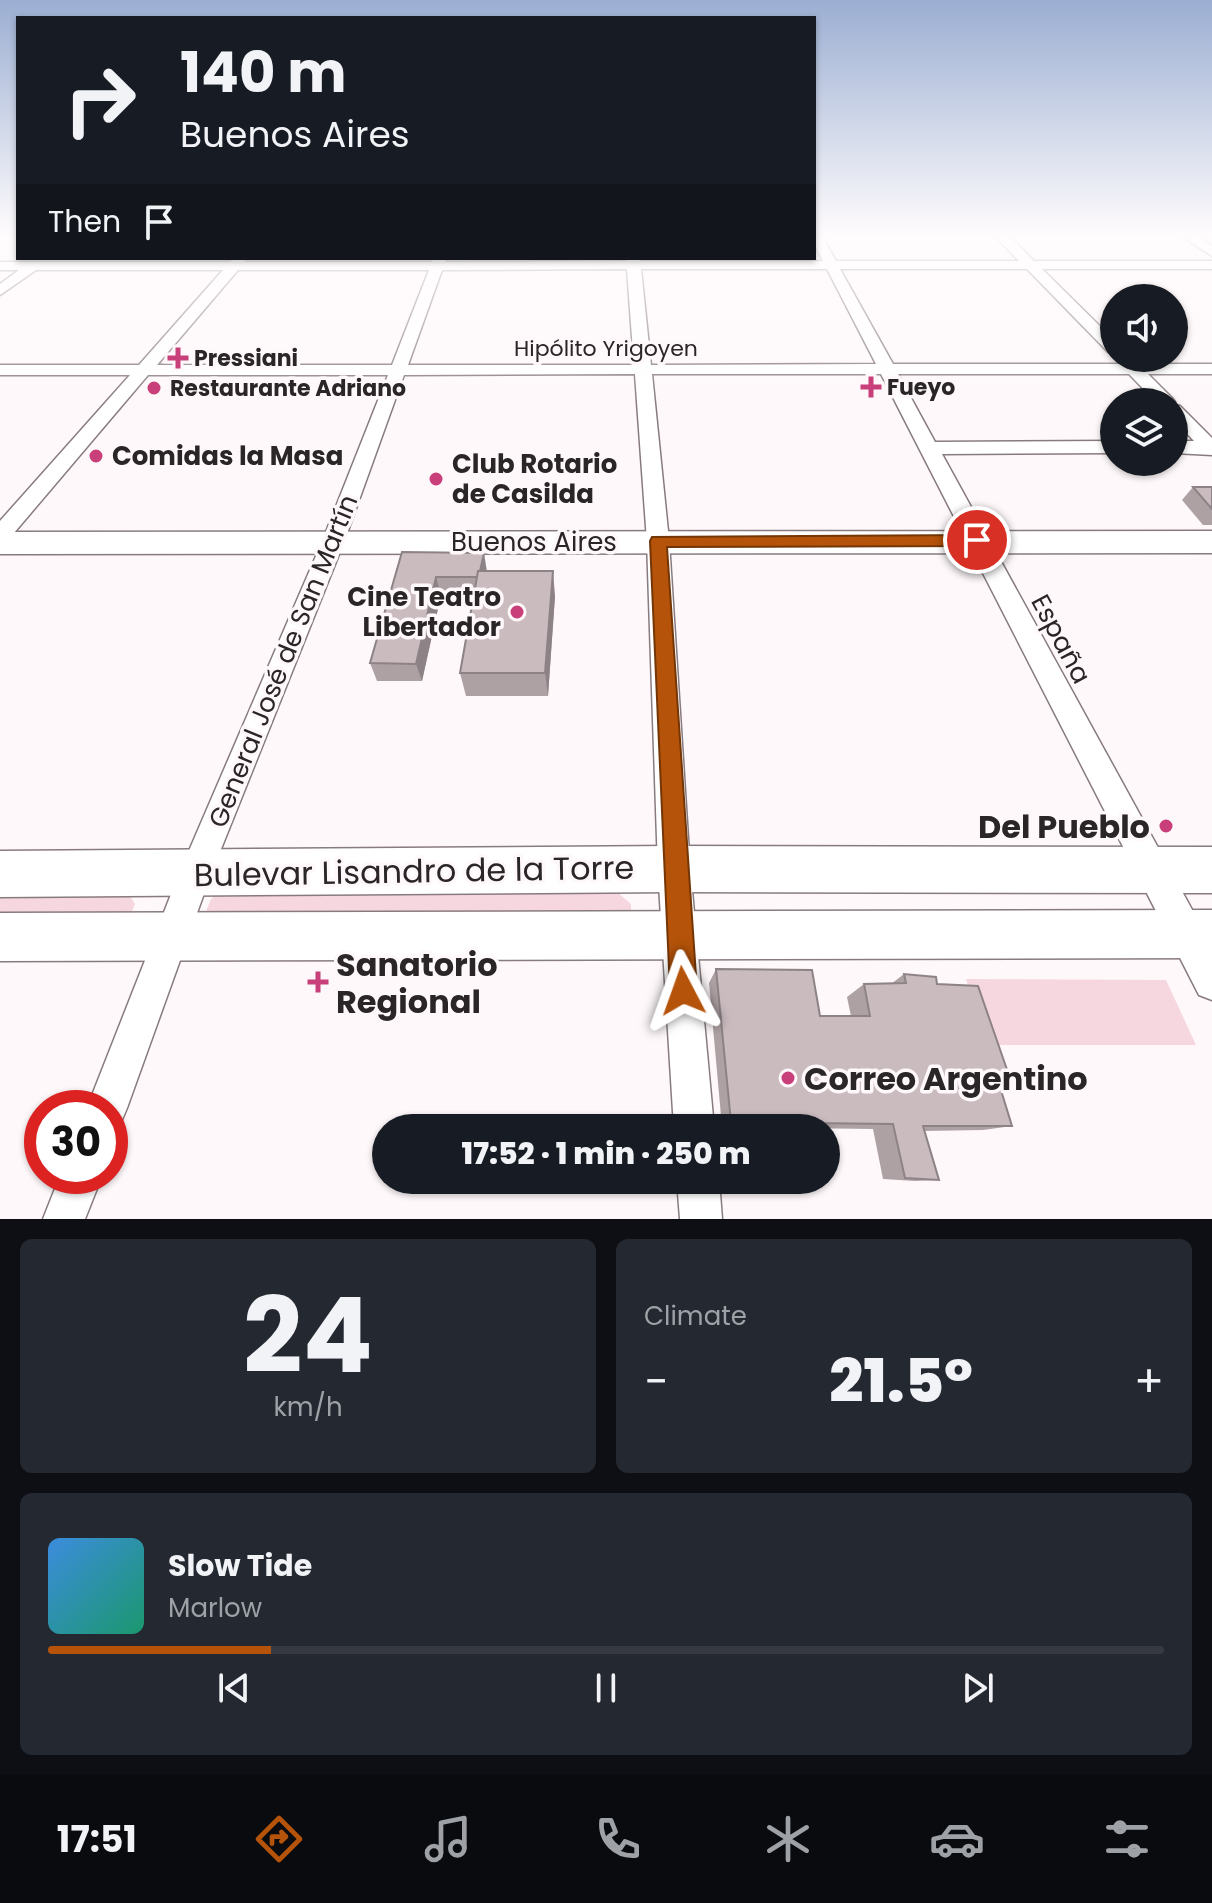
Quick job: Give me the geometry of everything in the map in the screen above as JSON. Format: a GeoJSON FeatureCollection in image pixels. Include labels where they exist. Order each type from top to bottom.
{"type":"FeatureCollection","features":[{"type":"Feature","properties":{"kind":"main road","name":"Buenos Aires"},"geometry":{"type":"LineString","coordinates":[[0,543],[1212,542]]}},
{"type":"Feature","properties":{"kind":"main road","name":"Bulevar Lisandro de la Torre"},"geometry":{"type":"LineString","coordinates":[[0,874],[674,869],[1212,870]]}},
{"type":"Feature","properties":{"kind":"main road"},"geometry":{"type":"LineString","coordinates":[[0,937],[1199,934]]}},
{"type":"Feature","properties":{"kind":"street"},"geometry":{"type":"LineString","coordinates":[[0,535],[211,293]]}},
{"type":"Feature","properties":{"kind":"street","name":"General José de San Martín"},"geometry":{"type":"LineString","coordinates":[[114,1090],[195,874],[333,542],[426,293]]}},
{"type":"Feature","properties":{"kind":"street"},"geometry":{"type":"LineString","coordinates":[[636,293],[658,541],[674,869],[693,1114]]}},
{"type":"Feature","properties":{"kind":"street","name":"España"},"geometry":{"type":"LineString","coordinates":[[845,293],[1151,870],[1199,934],[1212,982]]}},
{"type":"Feature","properties":{"kind":"street"},"geometry":{"type":"LineString","coordinates":[[1057,293],[1100,335]]}},
{"type":"Feature","properties":{"kind":"street","name":"Hipólito Yrigoyen"},"geometry":{"type":"LineString","coordinates":[[0,370],[886,369],[1100,365]]}},
{"type":"Feature","properties":{"kind":"street","name":"Hipólito Yrigoyen"},"geometry":{"type":"LineString","coordinates":[[1188,368],[1212,369]]}},
{"type":"Feature","properties":{"kind":"street"},"geometry":{"type":"LineString","coordinates":[[1137,372],[1152,388]]}},
{"type":"Feature","properties":{"kind":"street"},"geometry":{"type":"LineString","coordinates":[[1188,424],[1211,448]]}},
{"type":"Feature","properties":{"kind":"street"},"geometry":{"type":"LineString","coordinates":[[928,448],[1100,447]]}},
{"type":"Feature","properties":{"kind":"street"},"geometry":{"type":"LineString","coordinates":[[1188,447],[1211,448]]}},
{"type":"Feature","properties":{"kind":"street"},"geometry":{"type":"LineString","coordinates":[[64,1219],[74,1194]]}},
{"type":"Feature","properties":{"kind":"street"},"geometry":{"type":"LineString","coordinates":[[699,1194],[701,1219]]}},
{"type":"Feature","properties":{"kind":"shaded area"},"geometry":{"type":"Polygon","coordinates":[[[224,889],[617,892],[631,904],[631,921],[204,917],[211,899],[224,889]]]}},
{"type":"Feature","properties":{"kind":"shaded area"},"geometry":{"type":"Polygon","coordinates":[[[0,891],[127,892],[135,904],[128,921],[0,929],[0,891]]]}},
{"type":"Feature","properties":{"kind":"shaded area"},"geometry":{"type":"Polygon","coordinates":[[[966,979],[1166,980],[1196,1045],[986,1045],[966,979]]]}},
{"type":"Feature","properties":{"kind":"building"},"geometry":{"type":"Polygon","coordinates":[[[1193,487],[1212,487],[1212,509],[1193,487]]]}},
{"type":"Feature","properties":{"kind":"building"},"geometry":{"type":"Polygon","coordinates":[[[402,552],[484,553],[477,577],[436,577],[416,664],[370,663],[402,552]]]}},
{"type":"Feature","properties":{"kind":"building"},"geometry":{"type":"Polygon","coordinates":[[[478,571],[553,571],[545,673],[460,673],[478,571]]]}},
{"type":"Feature","properties":{"kind":"building"},"geometry":{"type":"Polygon","coordinates":[[[716,969],[812,970],[820,1016],[870,1016],[864,984],[906,983],[904,974],[936,977],[937,984],[978,986],[1013,1087],[1000,1087],[1012,1126],[923,1126],[939,1180],[905,1178],[893,1124],[840,1123],[840,1114],[730,1114],[716,969]]]}},
{"type":"Feature","properties":{"kind":"place","name":"Pressiani"},"geometry":{"type":"Point","coordinates":[178,358]}},
{"type":"Feature","properties":{"kind":"place","name":"Fueyo"},"geometry":{"type":"Point","coordinates":[871,387]}},
{"type":"Feature","properties":{"kind":"place","name":"Restaurante Adriano"},"geometry":{"type":"Point","coordinates":[154,388]}},
{"type":"Feature","properties":{"kind":"place","name":"Comidas la Masa"},"geometry":{"type":"Point","coordinates":[96,456]}},
{"type":"Feature","properties":{"kind":"place","name":"Club Rotario de Casilda"},"geometry":{"type":"Point","coordinates":[436,479]}},
{"type":"Feature","properties":{"kind":"place","name":"Cine Teatro Libertador"},"geometry":{"type":"Point","coordinates":[517,612]}},
{"type":"Feature","properties":{"kind":"place","name":"Del Pueblo"},"geometry":{"type":"Point","coordinates":[1166,826]}},
{"type":"Feature","properties":{"kind":"place","name":"Sanatorio Regional"},"geometry":{"type":"Point","coordinates":[318,982]}},
{"type":"Feature","properties":{"kind":"place","name":"Correo Argentino"},"geometry":{"type":"Point","coordinates":[788,1078]}},
{"type":"Feature","properties":{"kind":"route"},"geometry":{"type":"LineString","coordinates":[[683,991],[658,541],[977,540]]}}]}
